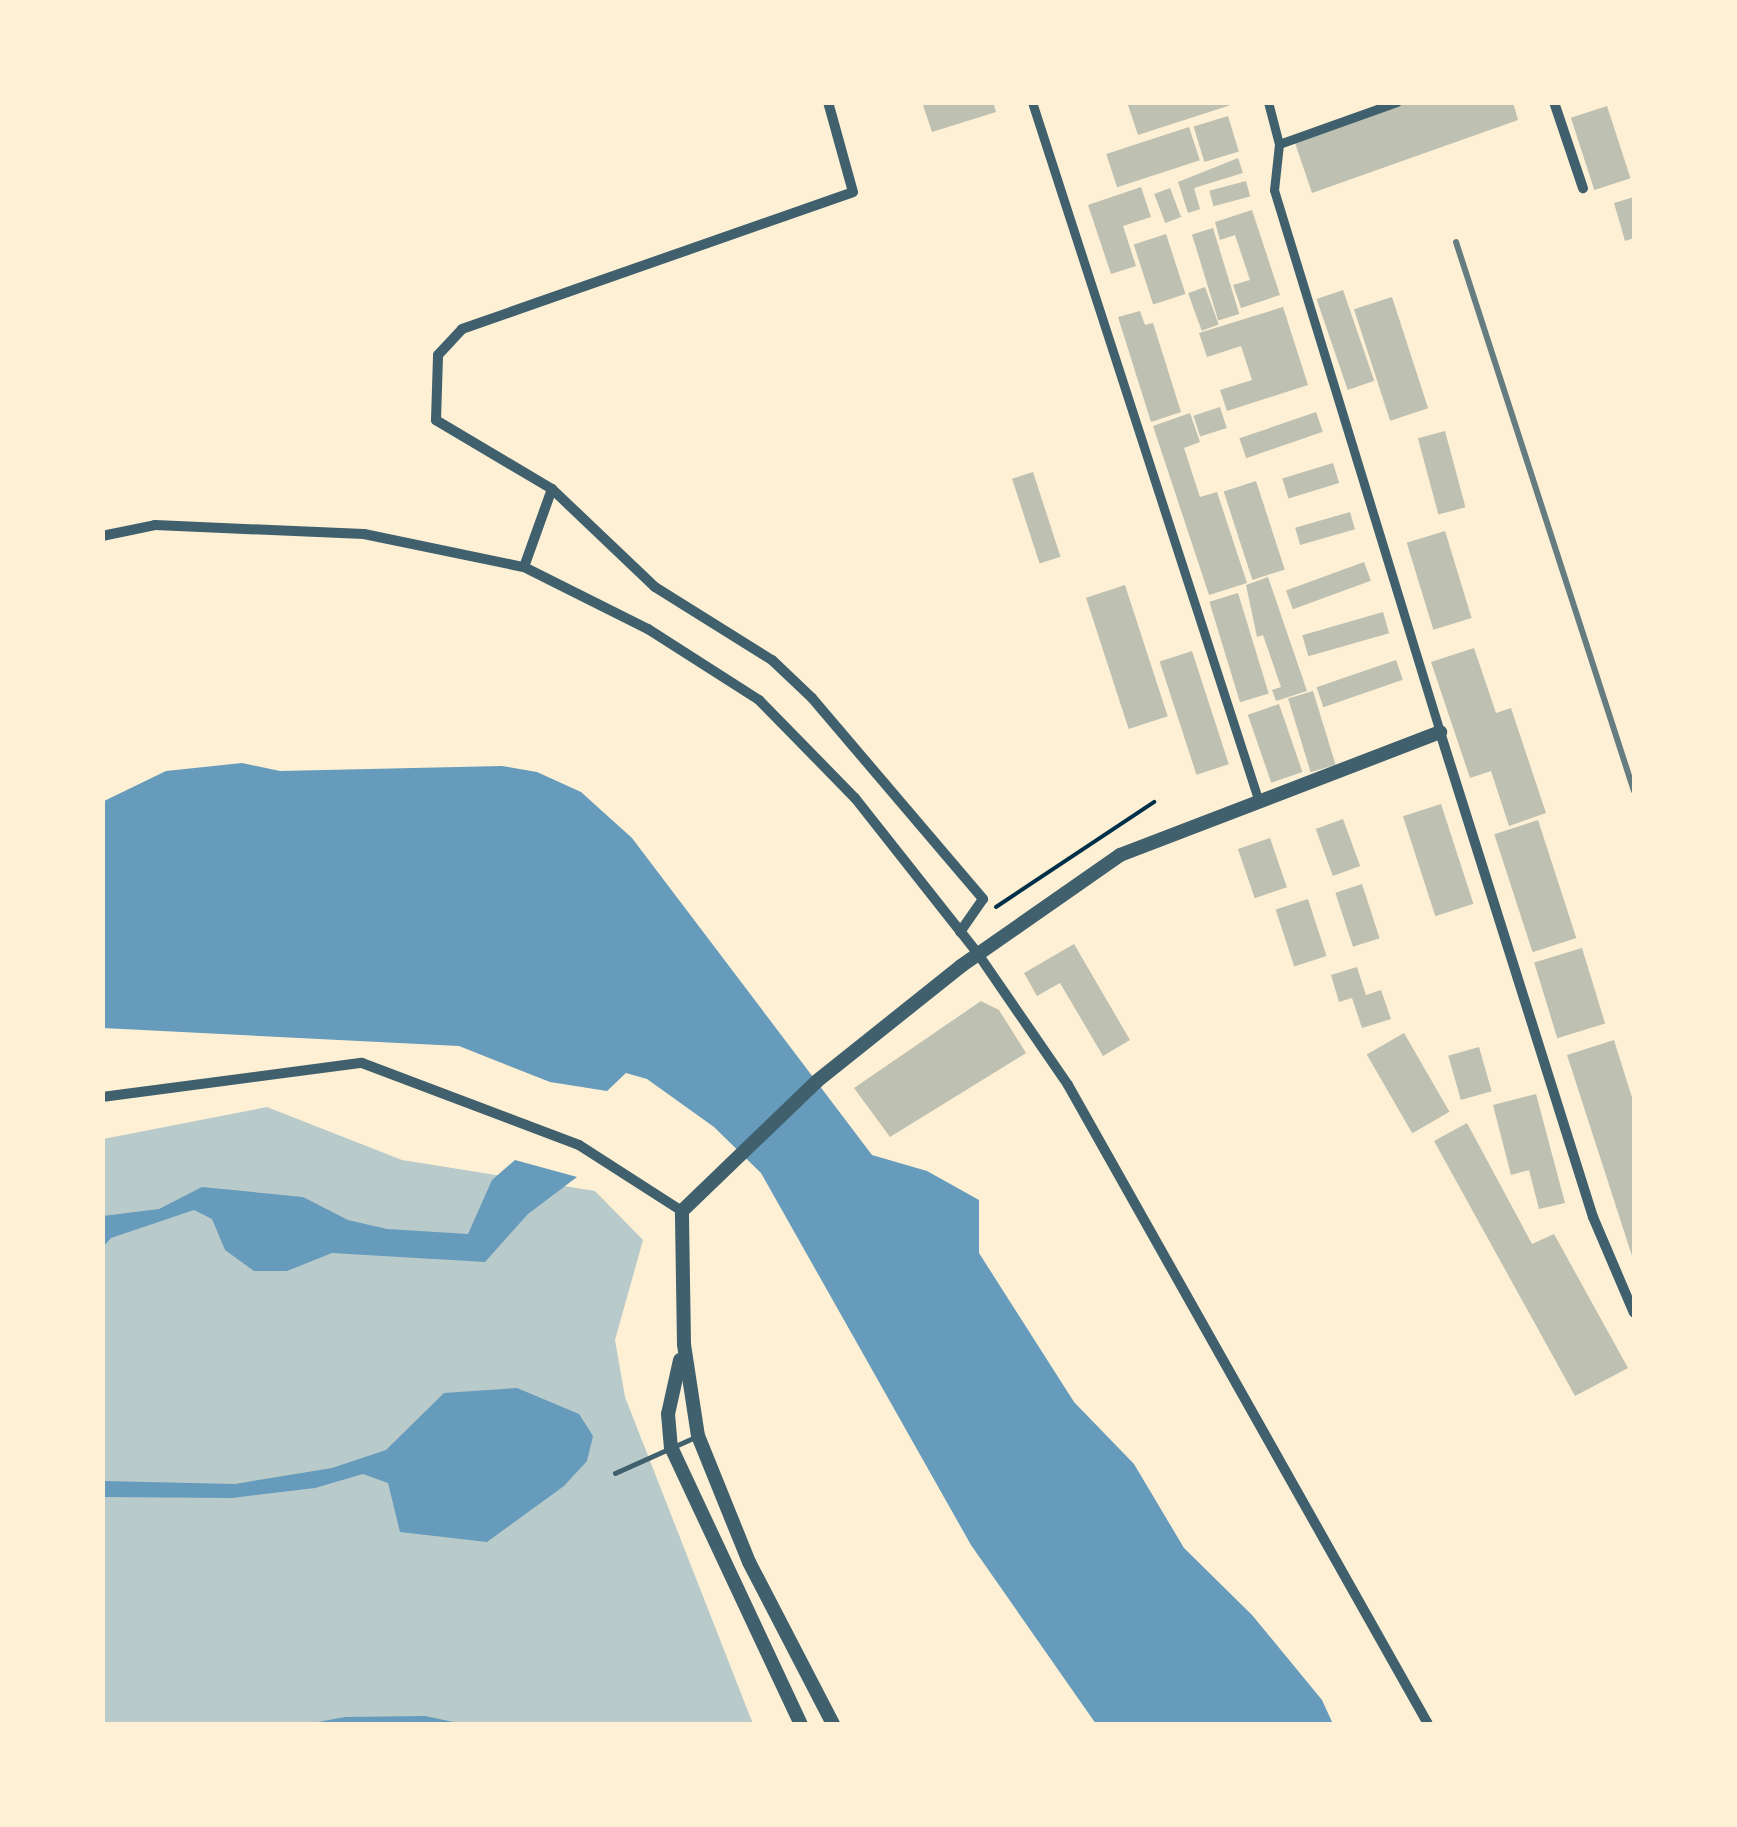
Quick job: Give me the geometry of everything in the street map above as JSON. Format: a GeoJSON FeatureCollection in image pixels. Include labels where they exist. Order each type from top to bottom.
{"type":"FeatureCollection","features":[{"type":"Feature","properties":{"kind":"street"},"geometry":{"type":"LineString","coordinates":[[828,102],[854,192],[475,324],[438,355],[436,420],[552,489],[656,587],[772,660],[812,698],[983,899],[960,932]]}},
{"type":"Feature","properties":{"kind":"street"},"geometry":{"type":"LineString","coordinates":[[1032,102],[1258,798]]}},
{"type":"Feature","properties":{"kind":"street"},"geometry":{"type":"LineString","coordinates":[[1268,102],[1279,144],[1274,190],[1594,1217],[1634,1312]]}},
{"type":"Feature","properties":{"kind":"street"},"geometry":{"type":"LineString","coordinates":[[1279,144],[1397,102]]}},
{"type":"Feature","properties":{"kind":"street"},"geometry":{"type":"LineString","coordinates":[[1554,102],[1583,188]]}},
{"type":"Feature","properties":{"kind":"street"},"geometry":{"type":"LineString","coordinates":[[524,567],[552,489]]}},
{"type":"Feature","properties":{"kind":"street"},"geometry":{"type":"LineString","coordinates":[[102,536],[155,524],[364,534],[524,567],[648,629],[759,700],[854,798],[978,954],[1068,1086],[1428,1724]]}},
{"type":"Feature","properties":{"kind":"street"},"geometry":{"type":"LineString","coordinates":[[833,1724],[749,1562],[698,1436],[684,1344],[682,1211],[816,1081],[978,954],[1145,841],[1440,732]]}},
{"type":"Feature","properties":{"kind":"street"},"geometry":{"type":"LineString","coordinates":[[102,1097],[362,1063],[578,1145],[682,1211]]}},
{"type":"Feature","properties":{"kind":"street"},"geometry":{"type":"LineString","coordinates":[[684,1344],[668,1414],[671,1447],[801,1724]]}},
{"type":"Feature","properties":{"kind":"lane"},"geometry":{"type":"LineString","coordinates":[[615,1473],[698,1436]]}},
{"type":"Feature","properties":{"kind":"path"},"geometry":{"type":"LineString","coordinates":[[989,912],[1060,861],[1154,802]]}},
{"type":"Feature","properties":{"kind":"shaded area"},"geometry":{"type":"Polygon","coordinates":[[[267,1107],[402,1160],[595,1191],[643,1240],[615,1340],[625,1397],[753,1724],[103,1724],[103,1139],[267,1107]]]}},
{"type":"Feature","properties":{"kind":"water"},"geometry":{"type":"Polygon","coordinates":[[[242,763],[280,771],[502,766],[537,772],[581,792],[632,838],[872,1155],[927,1171],[979,1200],[979,1253],[1074,1402],[1134,1464],[1184,1548],[1252,1615],[1322,1700],[1333,1724],[1096,1724],[971,1545],[761,1173],[714,1127],[647,1079],[626,1073],[607,1091],[550,1082],[459,1046],[103,1028],[102,802],[166,771],[242,763]]]}},
{"type":"Feature","properties":{"kind":"water"},"geometry":{"type":"Polygon","coordinates":[[[515,1160],[577,1177],[528,1214],[485,1262],[332,1253],[287,1271],[254,1271],[225,1250],[212,1219],[194,1210],[111,1238],[103,1247],[103,1216],[159,1209],[202,1187],[303,1197],[348,1220],[387,1229],[468,1234],[492,1180],[515,1160]]]}},
{"type":"Feature","properties":{"kind":"water"},"geometry":{"type":"Polygon","coordinates":[[[517,1388],[579,1414],[593,1436],[587,1461],[564,1486],[487,1542],[400,1532],[388,1483],[363,1474],[315,1488],[232,1498],[103,1497],[103,1481],[235,1484],[332,1468],[386,1450],[444,1393],[517,1388]]]}},
{"type":"Feature","properties":{"kind":"water"},"geometry":{"type":"Polygon","coordinates":[[[425,1716],[463,1724],[307,1724],[345,1717],[425,1716]]]}},
{"type":"Feature","properties":{"kind":"building"},"geometry":{"type":"Polygon","coordinates":[[[922,102],[993,102],[996,112],[932,132],[922,102]]]}},
{"type":"Feature","properties":{"kind":"building"},"geometry":{"type":"Polygon","coordinates":[[[1127,102],[1237,102],[1237,103],[1138,135],[1127,102]]]}},
{"type":"Feature","properties":{"kind":"building"},"geometry":{"type":"Polygon","coordinates":[[[1397,102],[1513,102],[1518,120],[1312,193],[1294,140],[1397,102]]]}},
{"type":"Feature","properties":{"kind":"building"},"geometry":{"type":"Polygon","coordinates":[[[1607,106],[1630,178],[1594,190],[1571,118],[1607,106]]]}},
{"type":"Feature","properties":{"kind":"building"},"geometry":{"type":"Polygon","coordinates":[[[1228,116],[1239,151],[1204,162],[1194,127],[1228,116]]]}},
{"type":"Feature","properties":{"kind":"building"},"geometry":{"type":"Polygon","coordinates":[[[1189,127],[1200,160],[1117,187],[1106,154],[1189,127]]]}},
{"type":"Feature","properties":{"kind":"building"},"geometry":{"type":"Polygon","coordinates":[[[1238,158],[1243,173],[1194,188],[1200,209],[1188,213],[1178,182],[1238,158]]]}},
{"type":"Feature","properties":{"kind":"building"},"geometry":{"type":"Polygon","coordinates":[[[1246,181],[1250,196],[1213,206],[1209,191],[1246,181]]]}},
{"type":"Feature","properties":{"kind":"building"},"geometry":{"type":"Polygon","coordinates":[[[1141,187],[1151,217],[1123,226],[1136,266],[1111,274],[1088,205],[1141,187]]]}},
{"type":"Feature","properties":{"kind":"building"},"geometry":{"type":"Polygon","coordinates":[[[1170,188],[1181,217],[1165,223],[1154,194],[1170,188]]]}},
{"type":"Feature","properties":{"kind":"building"},"geometry":{"type":"Polygon","coordinates":[[[1634,197],[1634,238],[1625,241],[1614,203],[1634,197]]]}},
{"type":"Feature","properties":{"kind":"building"},"geometry":{"type":"Polygon","coordinates":[[[1252,210],[1280,295],[1241,308],[1233,285],[1250,280],[1235,235],[1220,240],[1215,222],[1252,210]]]}},
{"type":"Feature","properties":{"kind":"building"},"geometry":{"type":"Polygon","coordinates":[[[1213,228],[1239,314],[1218,320],[1192,234],[1213,228]]]}},
{"type":"Feature","properties":{"kind":"building"},"geometry":{"type":"Polygon","coordinates":[[[1166,234],[1185,294],[1153,304],[1134,245],[1166,234]]]}},
{"type":"Feature","properties":{"kind":"building"},"geometry":{"type":"Polygon","coordinates":[[[1205,287],[1219,325],[1202,331],[1188,293],[1205,287]]]}},
{"type":"Feature","properties":{"kind":"building"},"geometry":{"type":"Polygon","coordinates":[[[1343,290],[1374,381],[1348,390],[1317,299],[1343,290]]]}},
{"type":"Feature","properties":{"kind":"building"},"geometry":{"type":"Polygon","coordinates":[[[1392,297],[1428,408],[1390,421],[1354,309],[1392,297]]]}},
{"type":"Feature","properties":{"kind":"building"},"geometry":{"type":"Polygon","coordinates":[[[1283,307],[1308,385],[1227,411],[1220,390],[1252,380],[1241,346],[1207,357],[1199,333],[1283,307]]]}},
{"type":"Feature","properties":{"kind":"building"},"geometry":{"type":"Polygon","coordinates":[[[1140,311],[1145,325],[1153,323],[1181,412],[1151,422],[1118,317],[1140,311]]]}},
{"type":"Feature","properties":{"kind":"building"},"geometry":{"type":"Polygon","coordinates":[[[1220,407],[1227,428],[1200,437],[1193,416],[1220,407]]]}},
{"type":"Feature","properties":{"kind":"building"},"geometry":{"type":"Polygon","coordinates":[[[1316,412],[1323,432],[1246,458],[1239,438],[1316,412]]]}},
{"type":"Feature","properties":{"kind":"building"},"geometry":{"type":"Polygon","coordinates":[[[1190,413],[1200,442],[1184,448],[1200,497],[1217,492],[1247,583],[1209,595],[1153,426],[1190,413]]]}},
{"type":"Feature","properties":{"kind":"building"},"geometry":{"type":"Polygon","coordinates":[[[1445,431],[1465,507],[1438,515],[1418,438],[1445,431]]]}},
{"type":"Feature","properties":{"kind":"building"},"geometry":{"type":"Polygon","coordinates":[[[1333,463],[1339,483],[1288,499],[1282,478],[1333,463]]]}},
{"type":"Feature","properties":{"kind":"building"},"geometry":{"type":"Polygon","coordinates":[[[1033,472],[1061,557],[1040,563],[1012,479],[1033,472]]]}},
{"type":"Feature","properties":{"kind":"building"},"geometry":{"type":"Polygon","coordinates":[[[1256,481],[1285,569],[1252,580],[1224,492],[1256,481]]]}},
{"type":"Feature","properties":{"kind":"building"},"geometry":{"type":"Polygon","coordinates":[[[1350,512],[1355,529],[1300,545],[1295,528],[1350,512]]]}},
{"type":"Feature","properties":{"kind":"building"},"geometry":{"type":"Polygon","coordinates":[[[1445,531],[1472,618],[1433,630],[1407,543],[1445,531]]]}},
{"type":"Feature","properties":{"kind":"building"},"geometry":{"type":"Polygon","coordinates":[[[1364,562],[1371,581],[1293,609],[1286,590],[1364,562]]]}},
{"type":"Feature","properties":{"kind":"building"},"geometry":{"type":"Polygon","coordinates":[[[1268,577],[1307,691],[1276,701],[1272,690],[1281,687],[1263,635],[1257,637],[1246,585],[1268,577]]]}},
{"type":"Feature","properties":{"kind":"building"},"geometry":{"type":"Polygon","coordinates":[[[1125,585],[1168,716],[1129,729],[1086,598],[1125,585]]]}},
{"type":"Feature","properties":{"kind":"building"},"geometry":{"type":"Polygon","coordinates":[[[1238,593],[1269,693],[1240,702],[1209,602],[1238,593]]]}},
{"type":"Feature","properties":{"kind":"building"},"geometry":{"type":"Polygon","coordinates":[[[1383,612],[1389,633],[1308,656],[1302,635],[1383,612]]]}},
{"type":"Feature","properties":{"kind":"building"},"geometry":{"type":"Polygon","coordinates":[[[1474,648],[1496,713],[1511,708],[1546,813],[1509,826],[1491,771],[1470,778],[1431,662],[1474,648]]]}},
{"type":"Feature","properties":{"kind":"building"},"geometry":{"type":"Polygon","coordinates":[[[1192,651],[1229,764],[1196,775],[1160,662],[1192,651]]]}},
{"type":"Feature","properties":{"kind":"building"},"geometry":{"type":"Polygon","coordinates":[[[1396,660],[1403,680],[1323,707],[1317,687],[1396,660]]]}},
{"type":"Feature","properties":{"kind":"building"},"geometry":{"type":"Polygon","coordinates":[[[1313,691],[1336,765],[1311,772],[1288,699],[1313,691]]]}},
{"type":"Feature","properties":{"kind":"building"},"geometry":{"type":"Polygon","coordinates":[[[1279,704],[1302,772],[1271,783],[1248,715],[1279,704]]]}},
{"type":"Feature","properties":{"kind":"building"},"geometry":{"type":"Polygon","coordinates":[[[1441,804],[1473,904],[1435,916],[1403,816],[1441,804]]]}},
{"type":"Feature","properties":{"kind":"building"},"geometry":{"type":"Polygon","coordinates":[[[1343,819],[1360,866],[1333,876],[1316,829],[1343,819]]]}},
{"type":"Feature","properties":{"kind":"building"},"geometry":{"type":"Polygon","coordinates":[[[1538,820],[1576,938],[1533,952],[1494,834],[1538,820]]]}},
{"type":"Feature","properties":{"kind":"building"},"geometry":{"type":"Polygon","coordinates":[[[1270,838],[1287,887],[1255,898],[1238,849],[1270,838]]]}},
{"type":"Feature","properties":{"kind":"building"},"geometry":{"type":"Polygon","coordinates":[[[1362,884],[1380,938],[1353,947],[1335,893],[1362,884]]]}},
{"type":"Feature","properties":{"kind":"building"},"geometry":{"type":"Polygon","coordinates":[[[1308,899],[1327,956],[1294,967],[1276,910],[1308,899]]]}},
{"type":"Feature","properties":{"kind":"building"},"geometry":{"type":"Polygon","coordinates":[[[1074,944],[1130,1040],[1103,1056],[1060,983],[1037,996],[1024,973],[1074,944]]]}},
{"type":"Feature","properties":{"kind":"building"},"geometry":{"type":"Polygon","coordinates":[[[1582,948],[1605,1024],[1557,1038],[1534,963],[1582,948]]]}},
{"type":"Feature","properties":{"kind":"building"},"geometry":{"type":"Polygon","coordinates":[[[1357,967],[1366,995],[1381,990],[1391,1019],[1362,1028],[1352,998],[1339,1002],[1331,975],[1357,967]]]}},
{"type":"Feature","properties":{"kind":"building"},"geometry":{"type":"Polygon","coordinates":[[[981,1001],[999,1010],[1026,1053],[890,1137],[854,1088],[981,1001]]]}},
{"type":"Feature","properties":{"kind":"building"},"geometry":{"type":"Polygon","coordinates":[[[1404,1033],[1450,1112],[1412,1133],[1367,1054],[1404,1033]]]}},
{"type":"Feature","properties":{"kind":"building"},"geometry":{"type":"Polygon","coordinates":[[[1614,1040],[1634,1104],[1634,1262],[1567,1055],[1614,1040]]]}},
{"type":"Feature","properties":{"kind":"building"},"geometry":{"type":"Polygon","coordinates":[[[1479,1047],[1492,1091],[1461,1100],[1448,1056],[1479,1047]]]}},
{"type":"Feature","properties":{"kind":"building"},"geometry":{"type":"Polygon","coordinates":[[[1536,1094],[1565,1203],[1539,1209],[1529,1170],[1511,1175],[1493,1105],[1536,1094]]]}},
{"type":"Feature","properties":{"kind":"building"},"geometry":{"type":"Polygon","coordinates":[[[1467,1123],[1532,1244],[1554,1234],[1628,1368],[1575,1396],[1434,1141],[1467,1123]]]}},
{"type":"Feature","properties":{"kind":"railway"},"geometry":{"type":"LineString","coordinates":[[1456,242],[1634,791]]}}]}
